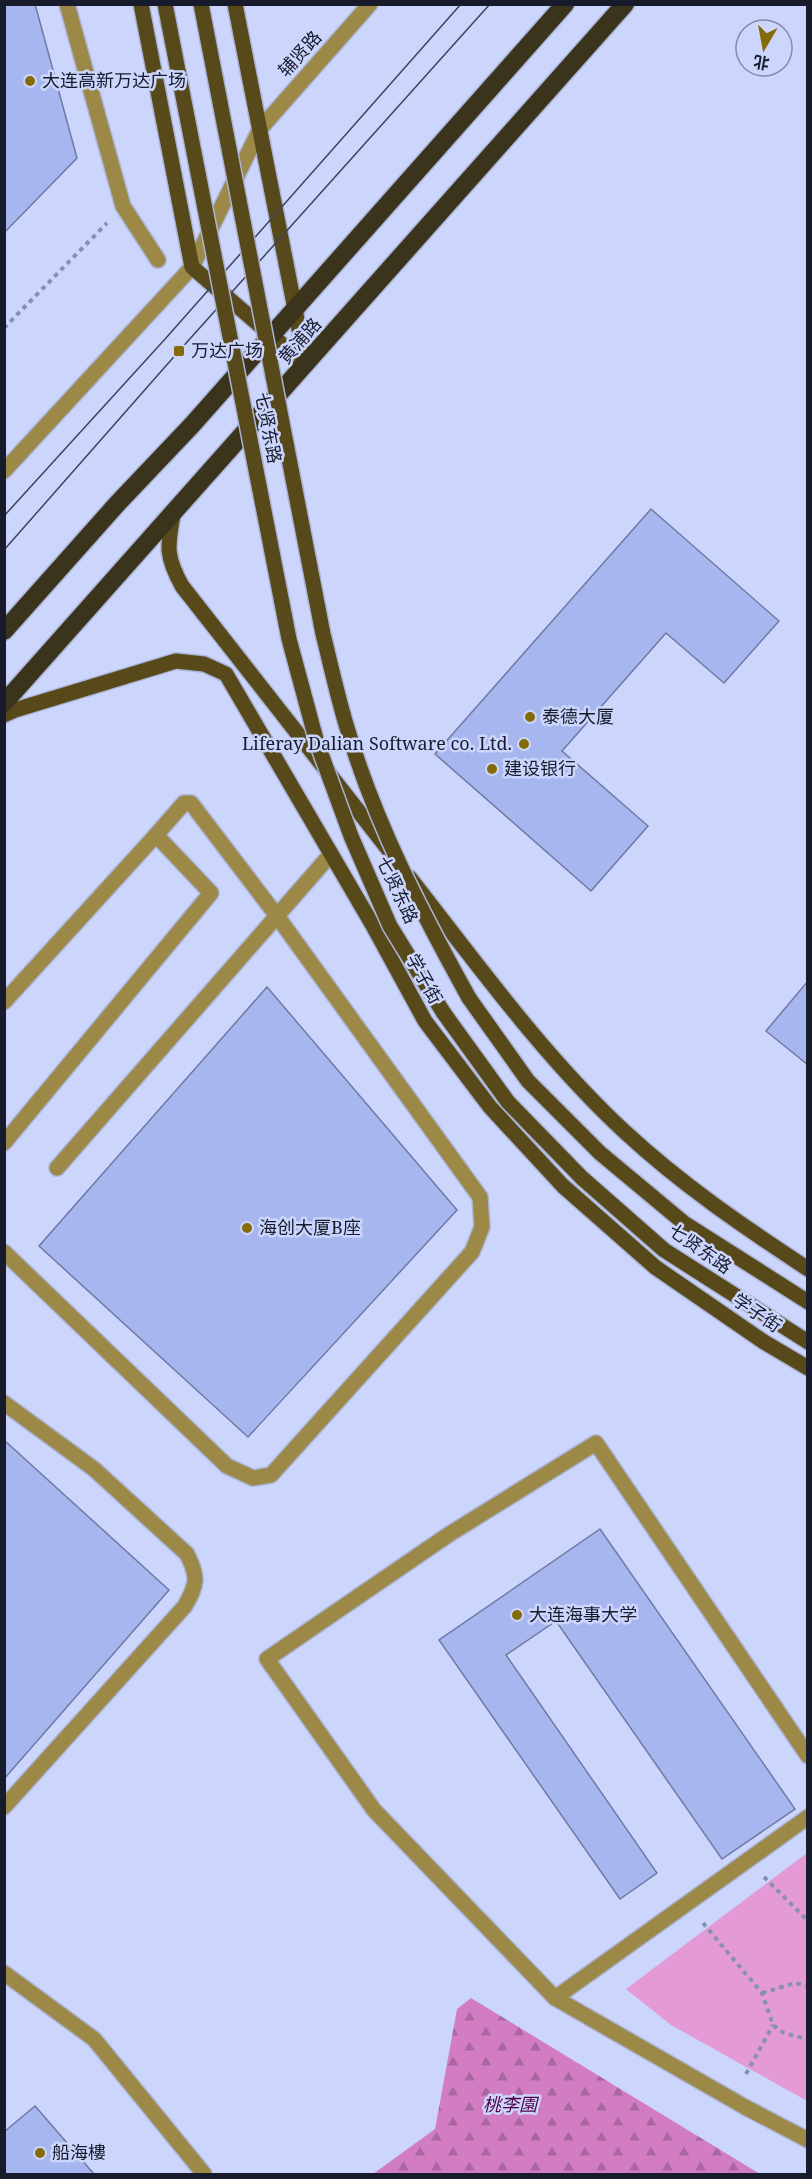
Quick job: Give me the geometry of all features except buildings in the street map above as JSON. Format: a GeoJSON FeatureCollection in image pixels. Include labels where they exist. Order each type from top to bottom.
{"type":"FeatureCollection","features":[{"type":"Feature","properties":{"kind":"highway","name":"黄浦路"},"geometry":{"type":"LineString","coordinates":[[4,631],[272,336],[565,4]]}},
{"type":"Feature","properties":{"kind":"highway","name":"黄浦路"},"geometry":{"type":"LineString","coordinates":[[4,703],[625,4]]}},
{"type":"Feature","properties":{"kind":"main road"},"geometry":{"type":"LineString","coordinates":[[141,4],[192,267],[306,365]]}},
{"type":"Feature","properties":{"kind":"main road","name":"七贤东路"},"geometry":{"type":"LineString","coordinates":[[165,4],[289,639],[318,743],[351,836],[390,926],[443,1011],[508,1102],[582,1178],[664,1250],[807,1342]]}},
{"type":"Feature","properties":{"kind":"main road","name":"七贤东路"},"geometry":{"type":"LineString","coordinates":[[201,4],[323,634],[348,732],[385,830],[421,910],[469,998],[528,1081],[600,1152],[684,1223],[807,1302]]}},
{"type":"Feature","properties":{"kind":"main road"},"geometry":{"type":"LineString","coordinates":[[236,4],[306,365]]}},
{"type":"Feature","properties":{"kind":"main road"},"geometry":{"type":"LineString","coordinates":[[173,515],[168,542],[169,554],[171,566],[182,586],[551,1055],[625,1132],[700,1195],[807,1269]]}},
{"type":"Feature","properties":{"kind":"main road","name":"学子街"},"geometry":{"type":"LineString","coordinates":[[4,715],[176,661],[204,664],[226,674],[425,1021],[490,1107],[562,1186],[655,1267],[764,1342],[807,1368]]}},
{"type":"Feature","properties":{"kind":"street"},"geometry":{"type":"LineString","coordinates":[[67,4],[123,206],[159,260]]}},
{"type":"Feature","properties":{"kind":"street","name":"辅贤路"},"geometry":{"type":"LineString","coordinates":[[4,471],[192,267],[260,129],[370,4]]}},
{"type":"Feature","properties":{"kind":"street"},"geometry":{"type":"LineString","coordinates":[[4,1002],[184,803],[191,803],[277,916],[480,1197],[482,1227],[472,1252],[271,1475],[253,1478],[227,1466],[4,1252]]}},
{"type":"Feature","properties":{"kind":"street"},"geometry":{"type":"LineString","coordinates":[[4,1143],[211,893],[156,835]]}},
{"type":"Feature","properties":{"kind":"street"},"geometry":{"type":"LineString","coordinates":[[57,1168],[331,854]]}},
{"type":"Feature","properties":{"kind":"street"},"geometry":{"type":"LineString","coordinates":[[4,1403],[94,1469],[187,1554],[195,1570],[196,1586],[184,1606],[4,1807]]}},
{"type":"Feature","properties":{"kind":"street"},"geometry":{"type":"LineString","coordinates":[[807,1756],[596,1443],[448,1535],[267,1659],[374,1810],[555,1998],[745,2107],[807,2139]]}},
{"type":"Feature","properties":{"kind":"street"},"geometry":{"type":"LineString","coordinates":[[555,1998],[807,1817]]}},
{"type":"Feature","properties":{"kind":"street"},"geometry":{"type":"LineString","coordinates":[[4,1973],[94,2039],[204,2175]]}},
{"type":"Feature","properties":{"kind":"path"},"geometry":{"type":"LineString","coordinates":[[4,328],[123,206]]}},
{"type":"Feature","properties":{"kind":"path"},"geometry":{"type":"LineString","coordinates":[[764,1877],[807,1921]]}},
{"type":"Feature","properties":{"kind":"path"},"geometry":{"type":"LineString","coordinates":[[703,1923],[762,1994],[773,2025],[784,2033],[805,2037],[807,2042]]}},
{"type":"Feature","properties":{"kind":"path"},"geometry":{"type":"LineString","coordinates":[[762,1994],[795,1983],[807,1986]]}},
{"type":"Feature","properties":{"kind":"path"},"geometry":{"type":"LineString","coordinates":[[746,2074],[773,2025]]}},
{"type":"Feature","properties":{"kind":"green space","name":"桃李園"},"geometry":{"type":"Polygon","coordinates":[[[471,1998],[760,2174],[373,2174],[435,2129],[457,2009],[471,1998]]]}},
{"type":"Feature","properties":{"kind":"shaded area"},"geometry":{"type":"Polygon","coordinates":[[[807,1853],[807,2101],[671,2025],[626,1989],[807,1853]]]}},
{"type":"Feature","properties":{"kind":"tram line"},"geometry":{"type":"LineString","coordinates":[[4,516],[166,338],[461,4]]}},
{"type":"Feature","properties":{"kind":"tram line"},"geometry":{"type":"LineString","coordinates":[[4,550],[490,4]]}},
{"type":"Feature","properties":{"kind":"place","name":"大连高新万达广场"},"geometry":{"type":"Point","coordinates":[30,81]}},
{"type":"Feature","properties":{"kind":"place","name":"万达广场"},"geometry":{"type":"Point","coordinates":[179,351]}},
{"type":"Feature","properties":{"kind":"place","name":"泰德大厦"},"geometry":{"type":"Point","coordinates":[530,717]}},
{"type":"Feature","properties":{"kind":"place","name":"Liferay Dalian Software co. Ltd."},"geometry":{"type":"Point","coordinates":[524,744]}},
{"type":"Feature","properties":{"kind":"place","name":"建设银行"},"geometry":{"type":"Point","coordinates":[492,769]}},
{"type":"Feature","properties":{"kind":"place","name":"海创大厦B座"},"geometry":{"type":"Point","coordinates":[247,1228]}},
{"type":"Feature","properties":{"kind":"place","name":"大连海事大学"},"geometry":{"type":"Point","coordinates":[517,1615]}},
{"type":"Feature","properties":{"kind":"place","name":"船海樓"},"geometry":{"type":"Point","coordinates":[40,2153]}}]}
